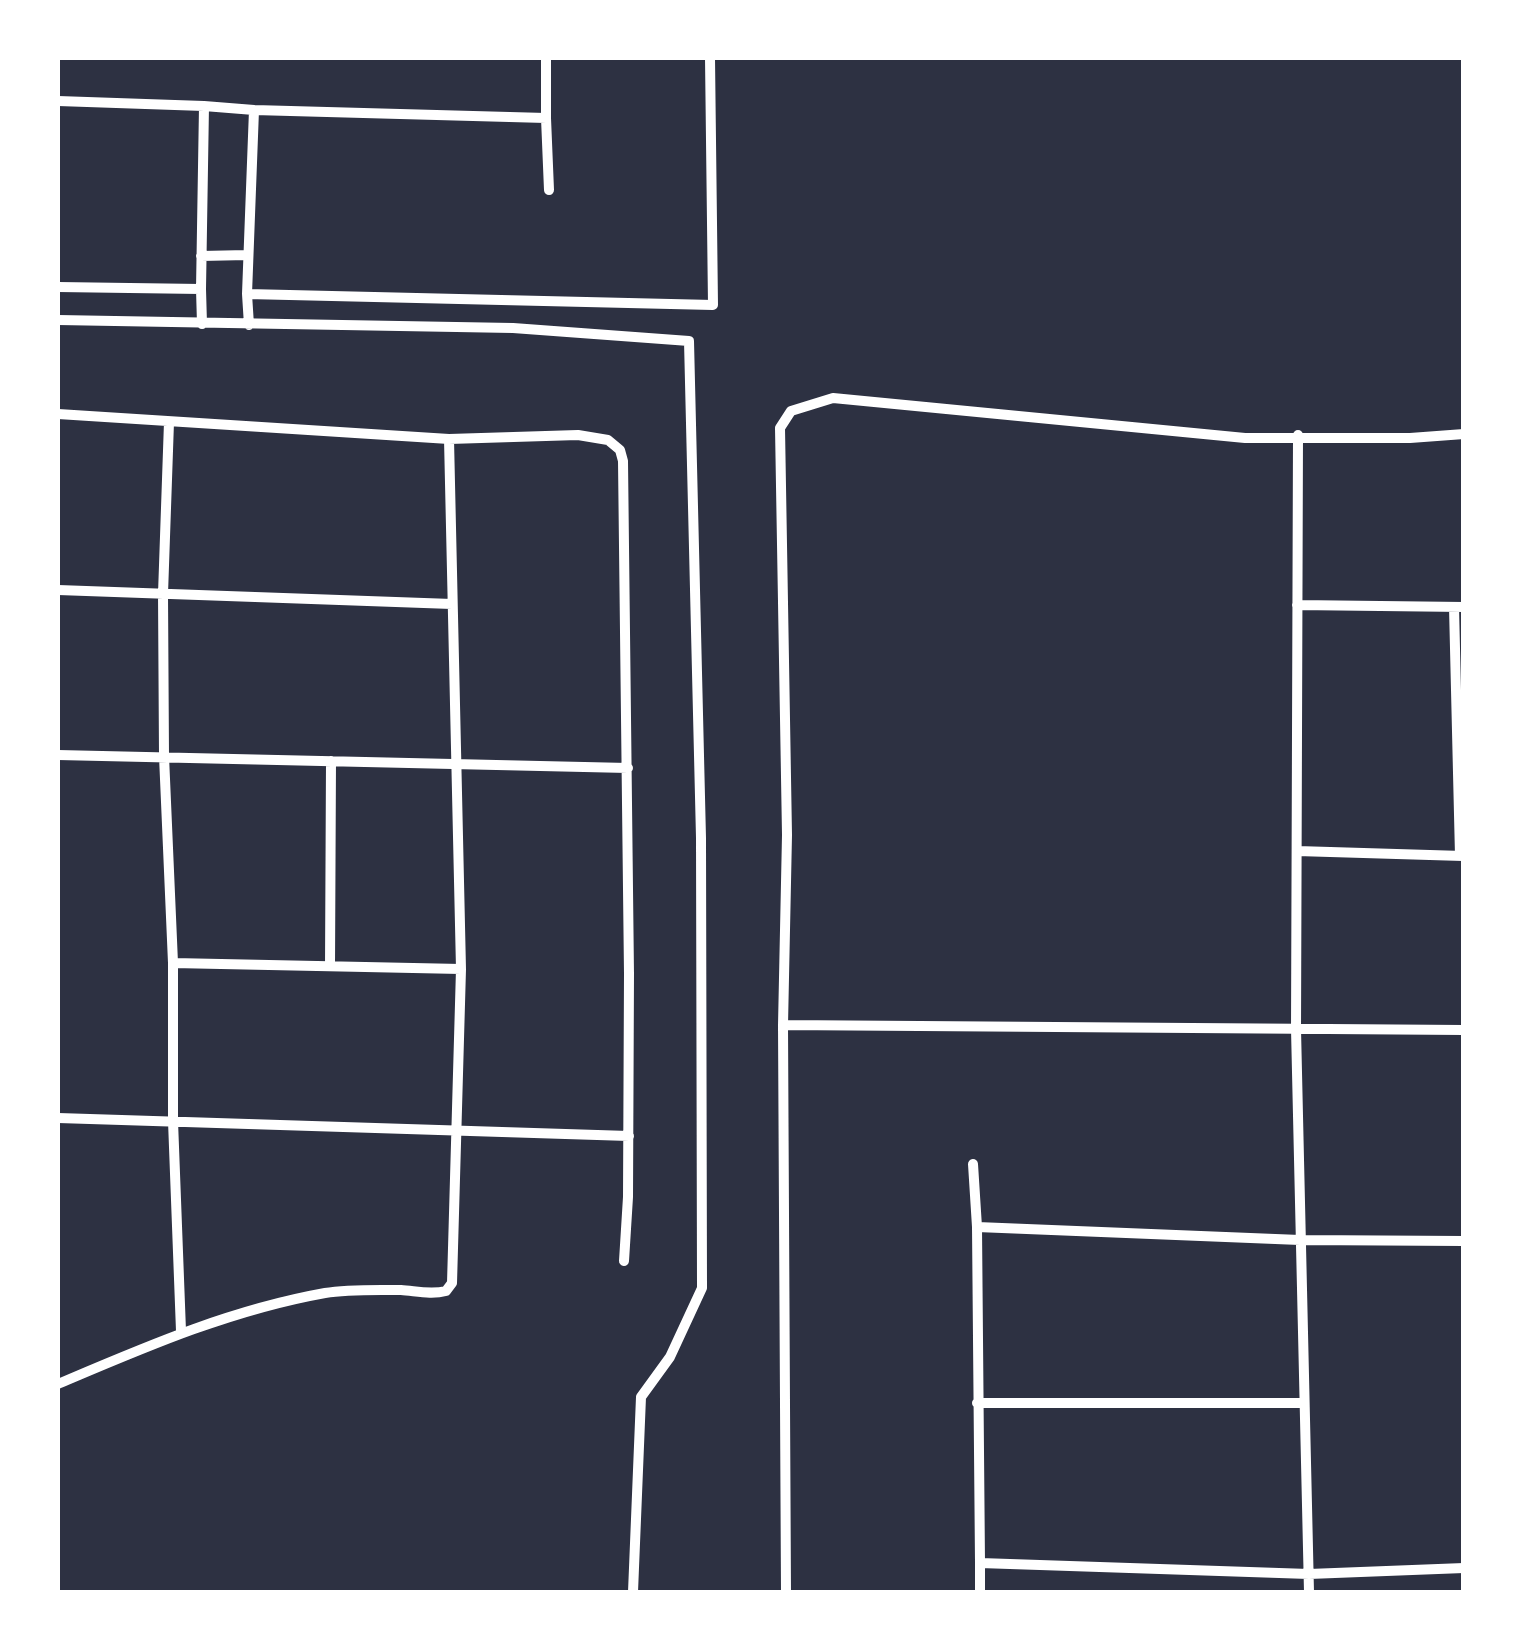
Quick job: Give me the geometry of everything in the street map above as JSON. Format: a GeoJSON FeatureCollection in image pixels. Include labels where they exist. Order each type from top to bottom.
{"type":"FeatureCollection","features":[{"type":"Feature","properties":{"kind":"street"},"geometry":{"type":"LineString","coordinates":[[546,58],[549,190]]}},
{"type":"Feature","properties":{"kind":"street"},"geometry":{"type":"LineString","coordinates":[[247,294],[712,305],[710,58]]}},
{"type":"Feature","properties":{"kind":"street"},"geometry":{"type":"LineString","coordinates":[[58,101],[546,118]]}},
{"type":"Feature","properties":{"kind":"street"},"geometry":{"type":"LineString","coordinates":[[202,324],[204,106]]}},
{"type":"Feature","properties":{"kind":"street"},"geometry":{"type":"LineString","coordinates":[[249,325],[247,255],[254,110]]}},
{"type":"Feature","properties":{"kind":"street"},"geometry":{"type":"LineString","coordinates":[[201,256],[247,255]]}},
{"type":"Feature","properties":{"kind":"street"},"geometry":{"type":"LineString","coordinates":[[58,287],[200,289]]}},
{"type":"Feature","properties":{"kind":"street"},"geometry":{"type":"LineString","coordinates":[[58,320],[512,328],[689,341],[701,838],[702,1288],[670,1357],[641,1396],[632,1592]]}},
{"type":"Feature","properties":{"kind":"street"},"geometry":{"type":"LineString","coordinates":[[786,1592],[782,1026],[786,835],[780,428],[791,410],[833,398],[1245,438],[1410,438],[1464,434]]}},
{"type":"Feature","properties":{"kind":"street"},"geometry":{"type":"LineString","coordinates":[[58,414],[450,438],[578,435],[608,440],[620,450],[624,460],[628,768],[629,1136],[624,1260]]}},
{"type":"Feature","properties":{"kind":"street"},"geometry":{"type":"LineString","coordinates":[[169,422],[163,594],[164,756],[180,1332]]}},
{"type":"Feature","properties":{"kind":"street"},"geometry":{"type":"LineString","coordinates":[[1298,435],[1296,1029],[1309,1592]]}},
{"type":"Feature","properties":{"kind":"street"},"geometry":{"type":"LineString","coordinates":[[58,1384],[180,1332],[258,1308],[330,1292],[446,1291],[452,1283],[461,969],[450,438]]}},
{"type":"Feature","properties":{"kind":"street"},"geometry":{"type":"LineString","coordinates":[[58,590],[452,604]]}},
{"type":"Feature","properties":{"kind":"street"},"geometry":{"type":"LineString","coordinates":[[1296,851],[1462,856],[1459,607],[1297,605]]}},
{"type":"Feature","properties":{"kind":"street"},"geometry":{"type":"LineString","coordinates":[[58,755],[628,768]]}},
{"type":"Feature","properties":{"kind":"street"},"geometry":{"type":"LineString","coordinates":[[330,966],[331,761]]}},
{"type":"Feature","properties":{"kind":"street"},"geometry":{"type":"LineString","coordinates":[[172,963],[461,969]]}},
{"type":"Feature","properties":{"kind":"street"},"geometry":{"type":"LineString","coordinates":[[782,1026],[1464,1030]]}},
{"type":"Feature","properties":{"kind":"street"},"geometry":{"type":"LineString","coordinates":[[58,1118],[629,1136]]}},
{"type":"Feature","properties":{"kind":"street"},"geometry":{"type":"LineString","coordinates":[[973,1164],[980,1592]]}},
{"type":"Feature","properties":{"kind":"street"},"geometry":{"type":"LineString","coordinates":[[977,1227],[1300,1240],[1464,1241]]}},
{"type":"Feature","properties":{"kind":"street"},"geometry":{"type":"LineString","coordinates":[[977,1402],[1304,1404]]}},
{"type":"Feature","properties":{"kind":"street"},"geometry":{"type":"LineString","coordinates":[[980,1563],[1309,1574],[1464,1568]]}}]}
